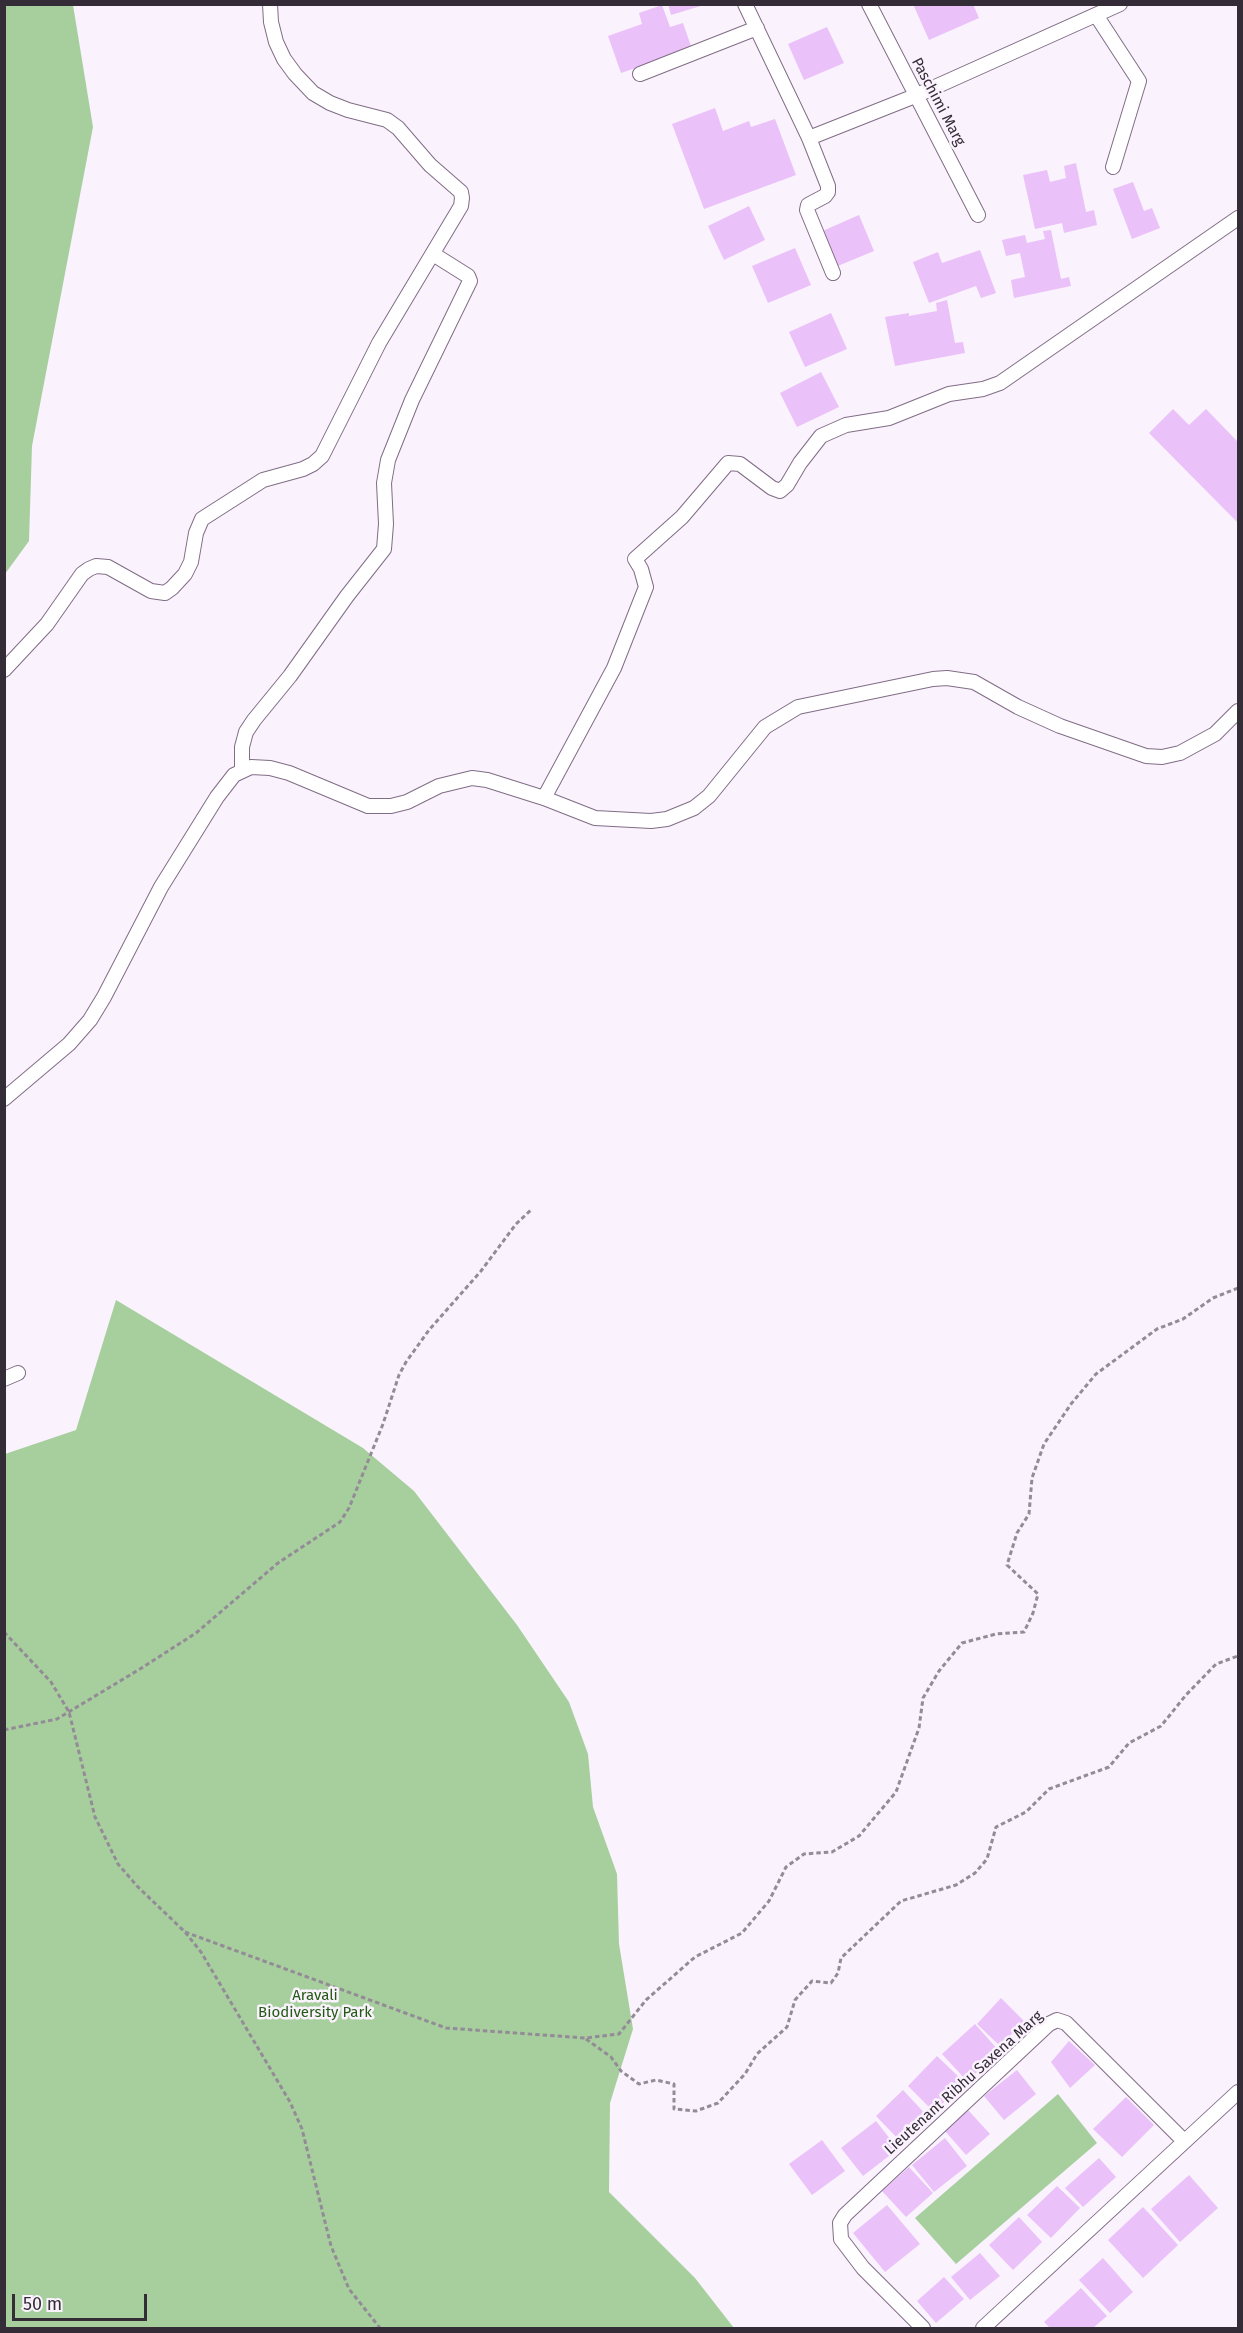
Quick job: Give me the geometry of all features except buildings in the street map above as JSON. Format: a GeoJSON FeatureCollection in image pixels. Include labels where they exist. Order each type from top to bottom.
{"type":"FeatureCollection","features":[{"type":"Feature","properties":{"kind":"street"},"geometry":{"type":"LineString","coordinates":[[4,670],[47,624],[82,574],[88,569],[108,567],[150,591],[165,593],[185,574],[191,562],[196,533],[202,519],[262,480],[303,469],[322,456],[379,343],[460,206],[461,192],[430,165],[398,128],[387,120],[330,104],[313,93],[284,58],[271,22],[270,4]]}},
{"type":"Feature","properties":{"kind":"street"},"geometry":{"type":"LineString","coordinates":[[745,4],[809,138],[828,189],[825,196],[808,205],[807,210],[833,273]]}},
{"type":"Feature","properties":{"kind":"street","name":"Paschimi Marg"},"geometry":{"type":"LineString","coordinates":[[869,4],[978,215]]}},
{"type":"Feature","properties":{"kind":"street"},"geometry":{"type":"LineString","coordinates":[[809,138],[915,96],[1120,4]]}},
{"type":"Feature","properties":{"kind":"street"},"geometry":{"type":"LineString","coordinates":[[1096,15],[1139,81],[1113,167]]}},
{"type":"Feature","properties":{"kind":"street"},"geometry":{"type":"LineString","coordinates":[[640,74],[757,28]]}},
{"type":"Feature","properties":{"kind":"street"},"geometry":{"type":"LineString","coordinates":[[544,798],[614,668],[646,587],[641,569],[635,559],[682,517],[728,463],[740,464],[772,488],[780,490],[787,485],[800,463],[821,436],[846,425],[889,418],[949,394],[983,389],[1000,383],[1239,218]]}},
{"type":"Feature","properties":{"kind":"street"},"geometry":{"type":"LineString","coordinates":[[242,770],[242,747],[246,732],[297,668],[347,596],[384,549],[386,524],[384,483],[388,460],[412,400],[470,281],[468,276],[433,254]]}},
{"type":"Feature","properties":{"kind":"street"},"geometry":{"type":"LineString","coordinates":[[4,1099],[69,1044],[90,1020],[160,887],[217,797],[225,785],[242,770],[251,767],[270,768],[368,806],[391,806],[407,802],[440,786],[472,778],[487,780],[544,798],[601,819],[635,821],[673,817],[694,808],[709,796],[753,739],[780,716],[798,707],[933,679],[963,680],[982,685],[1018,707],[1060,726],[1146,756],[1162,757],[1180,753],[1215,734],[1239,711]]}},
{"type":"Feature","properties":{"kind":"street","name":"Lieutenant Ribhu Saxena Marg"},"geometry":{"type":"LineString","coordinates":[[923,2328],[862,2268],[841,2239],[840,2223],[845,2215],[1049,2024],[1057,2020],[1065,2024],[1184,2140]]}},
{"type":"Feature","properties":{"kind":"street"},"geometry":{"type":"LineString","coordinates":[[984,2328],[1184,2140],[1239,2092]]}},
{"type":"Feature","properties":{"kind":"path"},"geometry":{"type":"LineString","coordinates":[[4,1730],[49,1721],[69,1712],[196,1634],[278,1563],[340,1522],[349,1509],[383,1424],[399,1375],[406,1362],[429,1330],[481,1271],[516,1224],[532,1209]]}},
{"type":"Feature","properties":{"kind":"path"},"geometry":{"type":"LineString","coordinates":[[185,1932],[446,2028],[585,2038],[620,2034],[646,2000],[695,1957],[742,1934],[769,1901],[786,1867],[804,1854],[832,1852],[859,1836],[896,1792],[920,1728],[923,1698],[939,1671],[962,1643],[996,1634],[1024,1632],[1033,1613],[1038,1594],[1007,1565],[1017,1533],[1029,1514],[1032,1478],[1044,1444],[1071,1404],[1096,1374],[1157,1329],[1183,1319],[1213,1298],[1239,1288]]}},
{"type":"Feature","properties":{"kind":"path"},"geometry":{"type":"LineString","coordinates":[[4,1632],[51,1682],[69,1712],[95,1817],[118,1864],[138,1887],[185,1932],[201,1952],[290,2102],[302,2129],[331,2246],[349,2289],[381,2328]]}},
{"type":"Feature","properties":{"kind":"path"},"geometry":{"type":"LineString","coordinates":[[585,2038],[611,2057],[621,2071],[639,2084],[656,2080],[674,2084],[674,2109],[696,2111],[718,2103],[745,2074],[757,2054],[787,2027],[795,2000],[812,1981],[831,1983],[838,1973],[841,1958],[870,1929],[888,1916],[901,1901],[956,1885],[975,1873],[987,1859],[996,1827],[1026,1812],[1050,1789],[1109,1767],[1130,1743],[1161,1726],[1186,1695],[1216,1664],[1239,1656]]}},
{"type":"Feature","properties":{"kind":"green space"},"geometry":{"type":"Polygon","coordinates":[[[5,4],[73,5],[93,127],[32,446],[29,541],[5,574],[5,4]]]}},
{"type":"Feature","properties":{"kind":"green space","name":"Aravali Biodiversity Park"},"geometry":{"type":"Polygon","coordinates":[[[116,1300],[363,1448],[414,1491],[517,1625],[569,1702],[588,1754],[593,1807],[617,1874],[619,1944],[633,2029],[610,2103],[609,2192],[695,2278],[734,2328],[5,2328],[5,1454],[76,1430],[116,1300]]]}},
{"type":"Feature","properties":{"kind":"green space"},"geometry":{"type":"Polygon","coordinates":[[[1058,2094],[1097,2143],[956,2264],[915,2218],[1058,2094]]]}}]}
